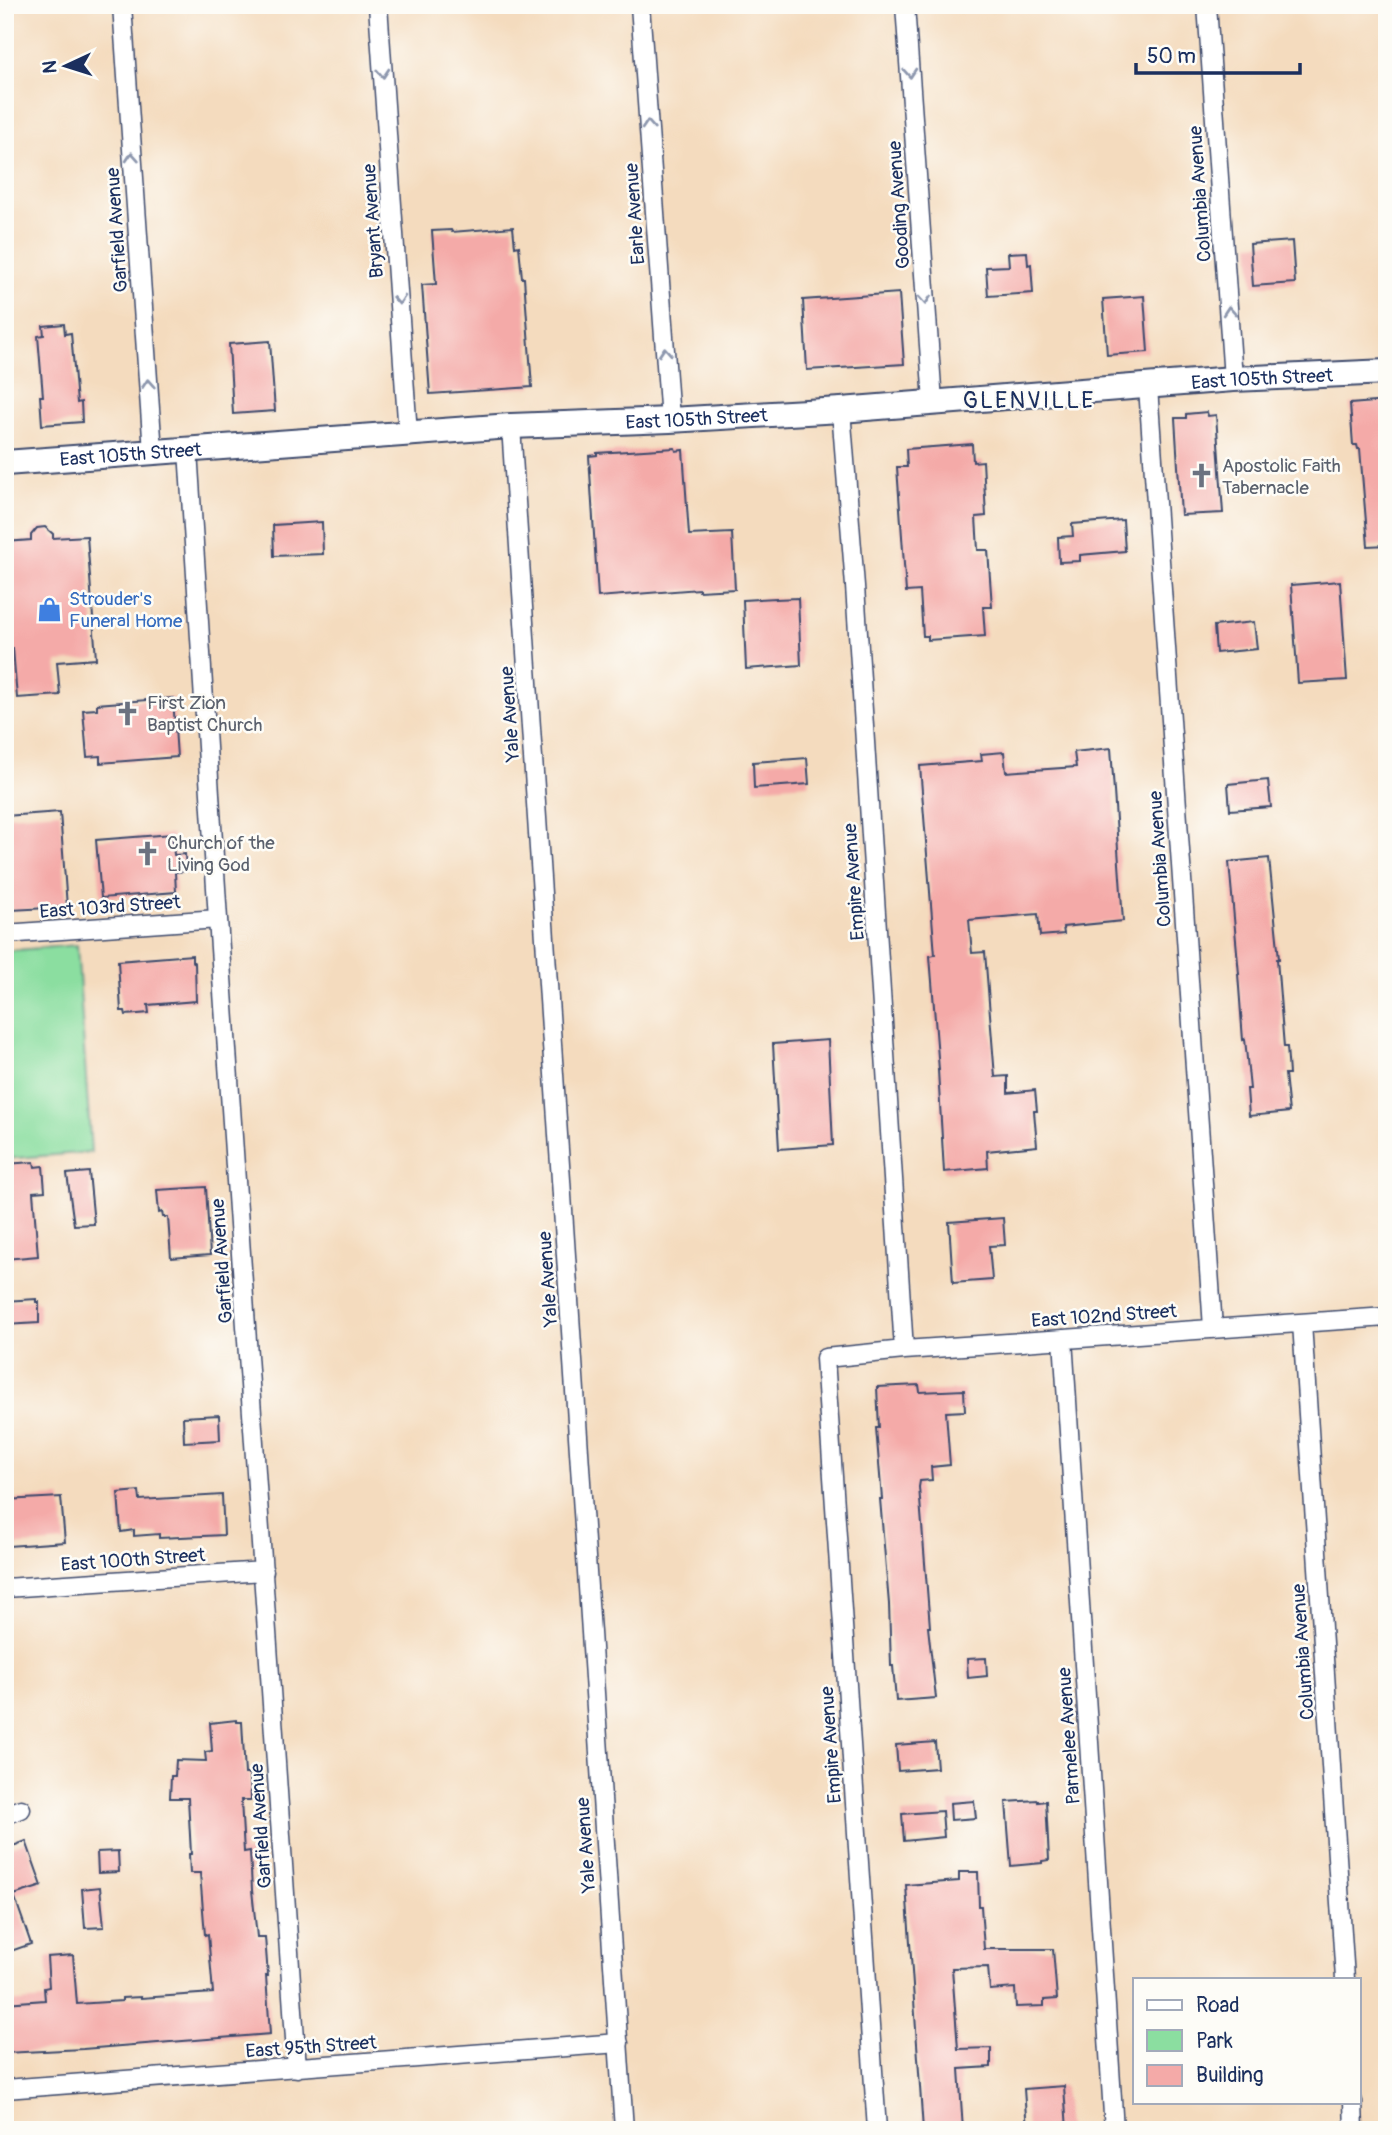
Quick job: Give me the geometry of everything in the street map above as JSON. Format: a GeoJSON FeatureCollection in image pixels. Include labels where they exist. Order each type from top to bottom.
{"type":"FeatureCollection","features":[{"type":"Feature","properties":{"kind":"main road","name":"East 105th Street"},"geometry":{"type":"LineString","coordinates":[[5,463],[511,426],[841,410],[1233,379],[1387,372]]}},
{"type":"Feature","properties":{"kind":"street","name":"Garfield Avenue"},"geometry":{"type":"LineString","coordinates":[[121,5],[153,452]]}},
{"type":"Feature","properties":{"kind":"street","name":"Bryant Avenue"},"geometry":{"type":"LineString","coordinates":[[378,5],[408,434]]}},
{"type":"Feature","properties":{"kind":"street","name":"Earle Avenue"},"geometry":{"type":"LineString","coordinates":[[640,5],[670,420]]}},
{"type":"Feature","properties":{"kind":"street","name":"Gooding Avenue"},"geometry":{"type":"LineString","coordinates":[[905,5],[933,402]]}},
{"type":"Feature","properties":{"kind":"street","name":"Columbia Avenue"},"geometry":{"type":"LineString","coordinates":[[1207,5],[1233,379]]}},
{"type":"Feature","properties":{"kind":"street","name":"Columbia Avenue"},"geometry":{"type":"LineString","coordinates":[[1148,387],[1213,1328]]}},
{"type":"Feature","properties":{"kind":"street","name":"Empire Avenue"},"geometry":{"type":"LineString","coordinates":[[841,410],[858,627],[904,1350]]}},
{"type":"Feature","properties":{"kind":"street","name":"Yale Avenue"},"geometry":{"type":"LineString","coordinates":[[511,426],[624,2130]]}},
{"type":"Feature","properties":{"kind":"street","name":"Garfield Avenue"},"geometry":{"type":"LineString","coordinates":[[188,450],[297,2068]]}},
{"type":"Feature","properties":{"kind":"street","name":"East 103rd Street"},"geometry":{"type":"LineString","coordinates":[[5,934],[218,919]]}},
{"type":"Feature","properties":{"kind":"street","name":"East 102nd Street"},"geometry":{"type":"LineString","coordinates":[[825,1358],[904,1350],[1387,1317]]}},
{"type":"Feature","properties":{"kind":"street","name":"Columbia Avenue"},"geometry":{"type":"LineString","coordinates":[[1302,1322],[1345,1978]]}},
{"type":"Feature","properties":{"kind":"street","name":"Parmelee Avenue"},"geometry":{"type":"LineString","coordinates":[[1063,1339],[1114,2130]]}},
{"type":"Feature","properties":{"kind":"street","name":"Empire Avenue"},"geometry":{"type":"LineString","coordinates":[[825,1358],[877,2130]]}},
{"type":"Feature","properties":{"kind":"street","name":"East 100th Street"},"geometry":{"type":"LineString","coordinates":[[5,1588],[264,1571]]}},
{"type":"Feature","properties":{"kind":"street","name":"East 95th Street"},"geometry":{"type":"LineString","coordinates":[[5,2089],[619,2043]]}},
{"type":"Feature","properties":{"kind":"street"},"geometry":{"type":"LineString","coordinates":[[1353,2104],[1354,2130]]}},
{"type":"Feature","properties":{"kind":"green space"},"geometry":{"type":"Polygon","coordinates":[[[77,945],[91,1152],[5,1159],[5,951],[77,945]]]}},
{"type":"Feature","properties":{"kind":"building"},"geometry":{"type":"Polygon","coordinates":[[[513,227],[515,247],[519,246],[524,278],[532,387],[430,394],[422,285],[436,284],[432,231],[513,227]]]}},
{"type":"Feature","properties":{"kind":"building"},"geometry":{"type":"Polygon","coordinates":[[[1292,241],[1295,283],[1253,286],[1250,244],[1292,241]]]}},
{"type":"Feature","properties":{"kind":"building"},"geometry":{"type":"Polygon","coordinates":[[[1027,252],[1028,265],[1031,264],[1033,293],[988,296],[986,267],[1009,266],[1008,253],[1027,252]]]}},
{"type":"Feature","properties":{"kind":"building"},"geometry":{"type":"Polygon","coordinates":[[[899,293],[904,364],[807,370],[803,300],[899,293]]]}},
{"type":"Feature","properties":{"kind":"building"},"geometry":{"type":"Polygon","coordinates":[[[1144,296],[1148,352],[1107,355],[1103,299],[1144,296]]]}},
{"type":"Feature","properties":{"kind":"building"},"geometry":{"type":"Polygon","coordinates":[[[64,324],[65,334],[71,333],[77,403],[81,402],[82,422],[42,425],[40,396],[43,396],[38,336],[44,335],[43,326],[64,324]]]}},
{"type":"Feature","properties":{"kind":"building"},"geometry":{"type":"Polygon","coordinates":[[[270,341],[275,411],[233,414],[229,344],[270,341]]]}},
{"type":"Feature","properties":{"kind":"building"},"geometry":{"type":"Polygon","coordinates":[[[1387,401],[1387,545],[1368,546],[1360,449],[1353,445],[1350,404],[1387,401]]]}},
{"type":"Feature","properties":{"kind":"building"},"geometry":{"type":"Polygon","coordinates":[[[1207,412],[1208,416],[1216,415],[1223,513],[1181,515],[1175,418],[1207,412]]]}},
{"type":"Feature","properties":{"kind":"building"},"geometry":{"type":"Polygon","coordinates":[[[972,444],[973,462],[983,461],[986,516],[976,517],[978,550],[988,550],[992,607],[983,607],[985,636],[928,640],[928,636],[923,636],[920,591],[906,592],[897,467],[907,467],[906,449],[972,444]]]}},
{"type":"Feature","properties":{"kind":"building"},"geometry":{"type":"Polygon","coordinates":[[[675,448],[676,451],[683,450],[689,535],[732,533],[735,589],[598,597],[589,456],[597,453],[675,448]]]}},
{"type":"Feature","properties":{"kind":"building"},"geometry":{"type":"Polygon","coordinates":[[[1123,520],[1125,551],[1080,555],[1080,561],[1059,562],[1058,537],[1073,536],[1072,524],[1123,520]]]}},
{"type":"Feature","properties":{"kind":"building"},"geometry":{"type":"Polygon","coordinates":[[[322,522],[323,554],[274,556],[273,525],[322,522]]]}},
{"type":"Feature","properties":{"kind":"building","name":"Strouder's Funeral Home"},"geometry":{"type":"Polygon","coordinates":[[[45,527],[53,534],[53,538],[87,536],[96,659],[57,662],[60,695],[17,698],[13,648],[6,648],[5,583],[9,583],[6,542],[31,540],[31,535],[37,528],[45,527]]]}},
{"type":"Feature","properties":{"kind":"building"},"geometry":{"type":"Polygon","coordinates":[[[1340,581],[1347,680],[1298,683],[1291,585],[1340,581]]]}},
{"type":"Feature","properties":{"kind":"building"},"geometry":{"type":"Polygon","coordinates":[[[798,598],[801,665],[746,669],[743,600],[798,598]]]}},
{"type":"Feature","properties":{"kind":"building"},"geometry":{"type":"Polygon","coordinates":[[[1254,622],[1257,649],[1216,653],[1214,626],[1254,622]]]}},
{"type":"Feature","properties":{"kind":"building"},"geometry":{"type":"Polygon","coordinates":[[[173,698],[177,757],[100,763],[100,756],[87,757],[83,710],[97,709],[97,704],[173,698]]]}},
{"type":"Feature","properties":{"kind":"building"},"geometry":{"type":"Polygon","coordinates":[[[1111,748],[1123,921],[1063,927],[1064,934],[1040,936],[1038,914],[969,920],[972,953],[985,952],[995,1077],[1008,1076],[1008,1093],[1035,1090],[1037,1146],[987,1151],[988,1168],[944,1172],[930,956],[935,955],[920,766],[982,761],[981,754],[1004,752],[1006,772],[1076,767],[1074,752],[1111,748]]]}},
{"type":"Feature","properties":{"kind":"building"},"geometry":{"type":"Polygon","coordinates":[[[807,758],[809,784],[754,788],[753,762],[807,758]]]}},
{"type":"Feature","properties":{"kind":"building"},"geometry":{"type":"Polygon","coordinates":[[[1268,780],[1271,807],[1230,810],[1228,784],[1268,780]]]}},
{"type":"Feature","properties":{"kind":"building"},"geometry":{"type":"Polygon","coordinates":[[[60,812],[67,907],[11,910],[5,816],[60,812]]]}},
{"type":"Feature","properties":{"kind":"building"},"geometry":{"type":"Polygon","coordinates":[[[172,834],[174,855],[185,854],[186,871],[175,872],[176,892],[101,898],[96,840],[172,834]]]}},
{"type":"Feature","properties":{"kind":"building"},"geometry":{"type":"Polygon","coordinates":[[[1269,858],[1284,1047],[1287,1047],[1289,1074],[1285,1074],[1289,1112],[1249,1116],[1247,1089],[1250,1089],[1245,1039],[1243,1040],[1229,862],[1269,858]]]}},
{"type":"Feature","properties":{"kind":"building"},"geometry":{"type":"Polygon","coordinates":[[[192,955],[192,961],[195,963],[196,1001],[148,1005],[149,1013],[126,1015],[125,1011],[121,1011],[118,961],[192,955]]]}},
{"type":"Feature","properties":{"kind":"building"},"geometry":{"type":"Polygon","coordinates":[[[828,1040],[833,1145],[779,1149],[773,1044],[828,1040]]]}},
{"type":"Feature","properties":{"kind":"building"},"geometry":{"type":"Polygon","coordinates":[[[34,1162],[35,1167],[43,1166],[45,1191],[33,1192],[38,1256],[5,1259],[5,1164],[34,1162]]]}},
{"type":"Feature","properties":{"kind":"building"},"geometry":{"type":"Polygon","coordinates":[[[89,1172],[94,1224],[74,1225],[67,1174],[89,1172]]]}},
{"type":"Feature","properties":{"kind":"building"},"geometry":{"type":"Polygon","coordinates":[[[206,1187],[210,1255],[171,1258],[168,1217],[163,1217],[162,1212],[159,1213],[157,1190],[206,1187]]]}},
{"type":"Feature","properties":{"kind":"building"},"geometry":{"type":"Polygon","coordinates":[[[1003,1218],[1005,1245],[989,1246],[992,1280],[953,1283],[949,1222],[1003,1218]]]}},
{"type":"Feature","properties":{"kind":"building"},"geometry":{"type":"Polygon","coordinates":[[[36,1299],[36,1302],[39,1302],[39,1323],[5,1325],[5,1301],[36,1299]]]}},
{"type":"Feature","properties":{"kind":"building"},"geometry":{"type":"Polygon","coordinates":[[[919,1385],[920,1392],[964,1390],[965,1411],[946,1412],[950,1465],[931,1467],[932,1480],[920,1481],[919,1487],[928,1627],[936,1698],[896,1701],[891,1666],[880,1499],[877,1387],[919,1385]]]}},
{"type":"Feature","properties":{"kind":"building"},"geometry":{"type":"Polygon","coordinates":[[[219,1415],[220,1440],[184,1442],[183,1417],[219,1415]]]}},
{"type":"Feature","properties":{"kind":"building"},"geometry":{"type":"Polygon","coordinates":[[[139,1491],[140,1500],[222,1495],[224,1535],[159,1538],[159,1534],[134,1536],[134,1530],[121,1532],[118,1493],[139,1491]]]}},
{"type":"Feature","properties":{"kind":"building"},"geometry":{"type":"Polygon","coordinates":[[[61,1497],[65,1542],[8,1546],[5,1500],[61,1497]]]}},
{"type":"Feature","properties":{"kind":"building"},"geometry":{"type":"Polygon","coordinates":[[[986,1658],[987,1676],[968,1678],[967,1659],[986,1658]]]}},
{"type":"Feature","properties":{"kind":"building"},"geometry":{"type":"Polygon","coordinates":[[[236,1720],[242,1722],[245,1774],[250,1774],[251,1800],[241,1800],[244,1852],[250,1851],[257,1937],[265,1937],[270,2034],[5,2053],[5,2003],[45,2000],[44,1988],[49,1987],[47,1957],[73,1955],[77,2004],[122,2001],[122,1998],[213,1993],[200,1873],[190,1873],[188,1798],[170,1798],[171,1776],[175,1776],[176,1760],[206,1761],[205,1752],[212,1751],[210,1723],[236,1720]]]}},
{"type":"Feature","properties":{"kind":"building"},"geometry":{"type":"Polygon","coordinates":[[[935,1742],[937,1768],[898,1771],[896,1745],[935,1742]]]}},
{"type":"Feature","properties":{"kind":"building"},"geometry":{"type":"Polygon","coordinates":[[[974,1801],[976,1818],[951,1820],[950,1803],[974,1801]]]}},
{"type":"Feature","properties":{"kind":"building"},"geometry":{"type":"Polygon","coordinates":[[[1046,1801],[1049,1860],[1011,1866],[1006,1802],[1046,1801]]]}},
{"type":"Feature","properties":{"kind":"building"},"geometry":{"type":"Polygon","coordinates":[[[942,1811],[944,1837],[904,1841],[902,1814],[942,1811]]]}},
{"type":"Feature","properties":{"kind":"building"},"geometry":{"type":"Polygon","coordinates":[[[26,1841],[42,1886],[14,1895],[31,1944],[11,1951],[5,1933],[5,1849],[26,1841]]]}},
{"type":"Feature","properties":{"kind":"building"},"geometry":{"type":"Polygon","coordinates":[[[118,1851],[119,1872],[98,1873],[97,1852],[118,1851]]]}},
{"type":"Feature","properties":{"kind":"building"},"geometry":{"type":"Polygon","coordinates":[[[959,1872],[978,1872],[984,1949],[1053,1949],[1057,1999],[1044,2000],[1044,2006],[1016,2007],[1015,1988],[990,1990],[988,1967],[952,1968],[958,2049],[991,2048],[991,2067],[959,2069],[963,2130],[923,2130],[906,1885],[959,1881],[959,1872]]]}},
{"type":"Feature","properties":{"kind":"building"},"geometry":{"type":"Polygon","coordinates":[[[100,1887],[104,1927],[85,1928],[82,1889],[100,1887]]]}},
{"type":"Feature","properties":{"kind":"building"},"geometry":{"type":"Polygon","coordinates":[[[1064,2086],[1067,2130],[1027,2130],[1024,2089],[1064,2086]]]}},
{"type":"Feature","properties":{"kind":"place","name":"Apostolic Faith Tabernacle"},"geometry":{"type":"Point","coordinates":[1202,476]}},
{"type":"Feature","properties":{"kind":"place","name":"Strouder's Funeral Home"},"geometry":{"type":"Point","coordinates":[49,609]}},
{"type":"Feature","properties":{"kind":"place","name":"First Zion Baptist Church"},"geometry":{"type":"Point","coordinates":[127,713]}},
{"type":"Feature","properties":{"kind":"place","name":"Church of the Living God"},"geometry":{"type":"Point","coordinates":[147,853]}},
{"type":"Feature","properties":{"kind":"district","name":"GLENVILLE"},"geometry":{"type":"Point","coordinates":[1029,400]}}]}
